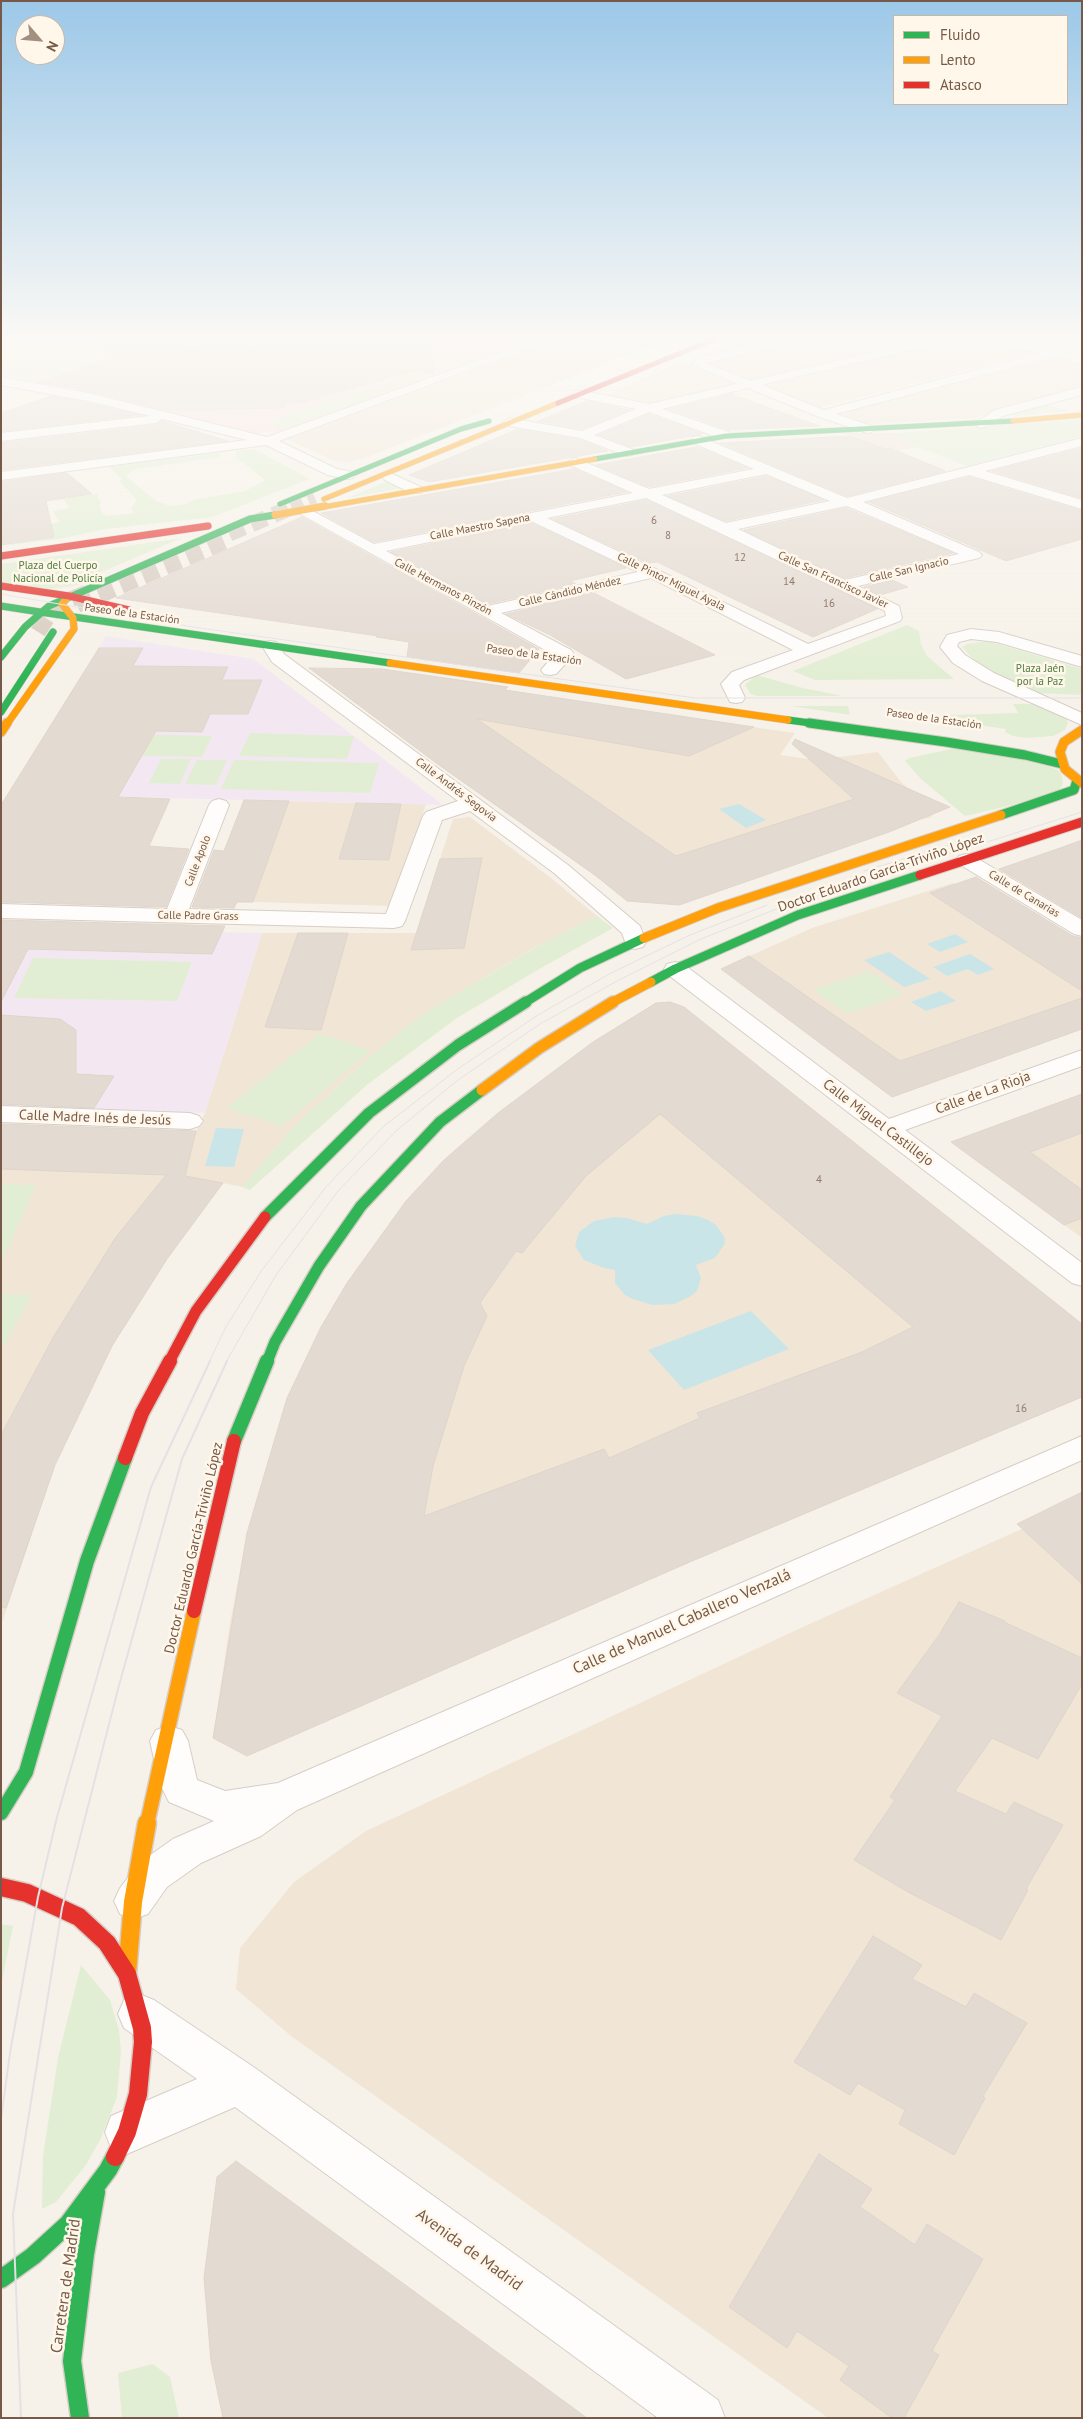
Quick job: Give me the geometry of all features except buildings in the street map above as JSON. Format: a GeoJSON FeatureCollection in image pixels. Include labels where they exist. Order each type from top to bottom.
{"type":"FeatureCollection","features":[{"type":"Feature","properties":{"kind":"main road"},"geometry":{"type":"LineString","coordinates":[[1,657],[40,612],[69,596],[250,519],[294,497],[405,452]]}},
{"type":"Feature","properties":{"kind":"main road"},"geometry":{"type":"LineString","coordinates":[[424,452],[320,498],[434,452]]}},
{"type":"Feature","properties":{"kind":"main road"},"geometry":{"type":"LineString","coordinates":[[257,529],[340,498],[450,452]]}},
{"type":"Feature","properties":{"kind":"main road"},"geometry":{"type":"LineString","coordinates":[[1,556],[302,511],[627,452]]}},
{"type":"Feature","properties":{"kind":"main road"},"geometry":{"type":"LineString","coordinates":[[73,618],[93,602],[115,590],[204,552]]}},
{"type":"Feature","properties":{"kind":"main road","name":"Paseo de la Estación"},"geometry":{"type":"LineString","coordinates":[[1,586],[69,596],[138,612]]}},
{"type":"Feature","properties":{"kind":"main road"},"geometry":{"type":"LineString","coordinates":[[1,732],[74,629],[73,618],[62,604],[69,596]]}},
{"type":"Feature","properties":{"kind":"main road","name":"Paseo de la Estación"},"geometry":{"type":"LineString","coordinates":[[1,606],[73,618],[946,742],[1025,755],[1062,764]]}},
{"type":"Feature","properties":{"kind":"main road"},"geometry":{"type":"LineString","coordinates":[[1,712],[53,632]]}},
{"type":"Feature","properties":{"kind":"main road","name":"Paseo de la Estación"},"geometry":{"type":"LineString","coordinates":[[545,669],[569,673]]}},
{"type":"Feature","properties":{"kind":"main road","name":"Paseo de la Estación"},"geometry":{"type":"LineString","coordinates":[[718,695],[893,726],[1022,743]]}},
{"type":"Feature","properties":{"kind":"main road"},"geometry":{"type":"LineString","coordinates":[[1047,742],[1064,742],[1082,730]]}},
{"type":"Feature","properties":{"kind":"main road"},"geometry":{"type":"LineString","coordinates":[[1064,742],[1060,752],[1062,764],[1079,782]]}},
{"type":"Feature","properties":{"kind":"main road","name":"Doctor Eduardo García-Triviño López"},"geometry":{"type":"LineString","coordinates":[[1,1813],[26,1772],[87,1561],[142,1413],[196,1311],[266,1215],[369,1113],[458,1045],[580,968],[635,942],[718,908],[1051,799],[1074,790],[1079,782]]}},
{"type":"Feature","properties":{"kind":"main road","name":"Doctor Eduardo García-Triviño López"},"geometry":{"type":"LineString","coordinates":[[127,1974],[133,1902],[145,1834],[230,1451],[275,1342],[319,1266],[361,1206],[440,1122],[539,1048],[613,1002],[675,969],[798,915],[1082,822]]}},
{"type":"Feature","properties":{"kind":"main road"},"geometry":{"type":"LineString","coordinates":[[1,1887],[38,1897],[79,1917],[106,1943],[127,1974],[137,2000],[143,2042],[138,2094],[127,2132],[97,2188],[73,2218],[50,2241],[1,2279]]}},
{"type":"Feature","properties":{"kind":"main road","name":"Carretera de Madrid"},"geometry":{"type":"LineString","coordinates":[[80,2418],[72,2361],[85,2254],[97,2188]]}},
{"type":"Feature","properties":{"kind":"street"},"geometry":{"type":"LineString","coordinates":[[1,476],[185,452]]}},
{"type":"Feature","properties":{"kind":"street"},"geometry":{"type":"LineString","coordinates":[[291,452],[333,472],[348,475]]}},
{"type":"Feature","properties":{"kind":"street"},"geometry":{"type":"LineString","coordinates":[[725,452],[847,502]]}},
{"type":"Feature","properties":{"kind":"street"},"geometry":{"type":"LineString","coordinates":[[724,528],[847,502],[1044,452]]}},
{"type":"Feature","properties":{"kind":"street","name":"Calle San Francisco Javier"},"geometry":{"type":"LineString","coordinates":[[575,462],[724,528],[893,609],[894,618],[738,676],[730,684],[745,701]]}},
{"type":"Feature","properties":{"kind":"street","name":"Calle Maestro Sapena"},"geometry":{"type":"LineString","coordinates":[[371,549],[767,470]]}},
{"type":"Feature","properties":{"kind":"street"},"geometry":{"type":"LineString","coordinates":[[971,471],[1082,505]]}},
{"type":"Feature","properties":{"kind":"street"},"geometry":{"type":"LineString","coordinates":[[390,477],[416,490]]}},
{"type":"Feature","properties":{"kind":"street","name":"Calle San Ignacio"},"geometry":{"type":"LineString","coordinates":[[844,585],[974,555],[847,502]]}},
{"type":"Feature","properties":{"kind":"street","name":"Calle Hermanos Pinzón"},"geometry":{"type":"LineString","coordinates":[[302,511],[565,654],[545,669]]}},
{"type":"Feature","properties":{"kind":"street","name":"Calle Pintor Miguel Ayala"},"geometry":{"type":"LineString","coordinates":[[533,517],[653,573],[807,650]]}},
{"type":"Feature","properties":{"kind":"street","name":"Calle Cándido Méndez"},"geometry":{"type":"LineString","coordinates":[[487,611],[653,573]]}},
{"type":"Feature","properties":{"kind":"street"},"geometry":{"type":"LineString","coordinates":[[1082,662],[999,637],[971,634],[952,639],[948,647],[959,658],[988,677],[1082,720]]}},
{"type":"Feature","properties":{"kind":"street","name":"Calle Andrés Segovia"},"geometry":{"type":"LineString","coordinates":[[270,646],[278,658],[561,869],[632,930],[635,942]]}},
{"type":"Feature","properties":{"kind":"street","name":"Calle Padre Grass"},"geometry":{"type":"LineString","coordinates":[[1,911],[394,921],[433,816],[473,803]]}},
{"type":"Feature","properties":{"kind":"street","name":"Calle Apolo"},"geometry":{"type":"LineString","coordinates":[[175,916],[219,805]]}},
{"type":"Feature","properties":{"kind":"street","name":"Calle de Canarias"},"geometry":{"type":"LineString","coordinates":[[966,860],[1082,929]]}},
{"type":"Feature","properties":{"kind":"street","name":"Calle Miguel Castillejo"},"geometry":{"type":"LineString","coordinates":[[675,969],[1082,1277]]}},
{"type":"Feature","properties":{"kind":"street","name":"Calle de La Rioja"},"geometry":{"type":"LineString","coordinates":[[885,1129],[1082,1057]]}},
{"type":"Feature","properties":{"kind":"street","name":"Calle Madre Inés de Jesús"},"geometry":{"type":"LineString","coordinates":[[1,1114],[190,1121]]}},
{"type":"Feature","properties":{"kind":"street","name":"Calle de Manuel Caballero Venzalá"},"geometry":{"type":"LineString","coordinates":[[133,1902],[153,1875],[187,1852],[247,1824],[283,1798],[1082,1446]]}},
{"type":"Feature","properties":{"kind":"street","name":"Calle de Manuel Caballero Venzalá"},"geometry":{"type":"LineString","coordinates":[[168,1735],[178,1782],[183,1791],[224,1808],[283,1798]]}},
{"type":"Feature","properties":{"kind":"street","name":"Avenida de Madrid"},"geometry":{"type":"LineString","coordinates":[[139,2014],[239,2083],[700,2418]]}},
{"type":"Feature","properties":{"kind":"street"},"geometry":{"type":"LineString","coordinates":[[127,2132],[239,2083]]}},
{"type":"Feature","properties":{"kind":"shaded area"},"geometry":{"type":"Polygon","coordinates":[[[315,452],[381,452],[348,462],[334,461],[315,452]]]}},
{"type":"Feature","properties":{"kind":"shaded area"},"geometry":{"type":"Polygon","coordinates":[[[106,636],[254,659],[443,805],[8,794],[106,636]]]}},
{"type":"Feature","properties":{"kind":"shaded area"},"geometry":{"type":"Polygon","coordinates":[[[321,677],[647,712],[795,733],[780,755],[815,760],[878,752],[901,782],[909,789],[926,796],[936,805],[936,810],[930,818],[920,819],[679,905],[627,901],[321,677]]]}},
{"type":"Feature","properties":{"kind":"shaded area"},"geometry":{"type":"Polygon","coordinates":[[[289,801],[356,803],[339,859],[389,860],[401,804],[426,804],[393,906],[253,902],[289,801]]]}},
{"type":"Feature","properties":{"kind":"shaded area"},"geometry":{"type":"Polygon","coordinates":[[[470,817],[551,878],[597,916],[536,947],[483,978],[373,1054],[294,1126],[242,1187],[223,1183],[167,1259],[112,1346],[55,1465],[1,1626],[1,1125],[196,1131],[205,1113],[262,933],[416,933],[453,819],[470,817]]]}},
{"type":"Feature","properties":{"kind":"shaded area"},"geometry":{"type":"Polygon","coordinates":[[[953,883],[1082,959],[1082,1029],[892,1097],[721,969],[812,928],[953,883]]]}},
{"type":"Feature","properties":{"kind":"shaded area"},"geometry":{"type":"Polygon","coordinates":[[[1,927],[262,933],[205,1113],[1,1106],[1,927]]]}},
{"type":"Feature","properties":{"kind":"shaded area"},"geometry":{"type":"Polygon","coordinates":[[[670,1002],[684,1007],[1082,1324],[1082,1397],[636,1585],[213,1738],[230,1623],[247,1533],[287,1398],[321,1327],[346,1284],[406,1201],[444,1160],[498,1113],[593,1042],[656,1003],[670,1002]]]}},
{"type":"Feature","properties":{"kind":"shaded area"},"geometry":{"type":"Polygon","coordinates":[[[1082,1094],[1082,1238],[951,1142],[1082,1094]]]}},
{"type":"Feature","properties":{"kind":"shaded area"},"geometry":{"type":"Polygon","coordinates":[[[1082,1502],[1082,2418],[828,2418],[291,2036],[236,1989],[240,1948],[294,1882],[366,1831],[805,1626],[1082,1502]]]}},
{"type":"Feature","properties":{"kind":"green space"},"geometry":{"type":"Polygon","coordinates":[[[236,452],[259,452],[310,479],[212,517],[106,529],[59,539],[1,546],[54,537],[50,524],[60,522],[53,511],[70,508],[63,499],[98,494],[97,497],[101,502],[99,506],[106,516],[135,513],[131,509],[137,500],[119,481],[123,480],[109,467],[220,453],[221,457],[135,469],[126,476],[156,501],[171,506],[186,504],[193,500],[245,491],[266,480],[235,457],[236,452]]]}},
{"type":"Feature","properties":{"kind":"green space"},"geometry":{"type":"Polygon","coordinates":[[[930,452],[1021,452],[967,466],[930,452]]]}},
{"type":"Feature","properties":{"kind":"green space"},"geometry":{"type":"Polygon","coordinates":[[[387,481],[403,488],[348,498],[387,481]]]}},
{"type":"Feature","properties":{"kind":"green space","name":"Plaza del Cuerpo Nacional de Policía"},"geometry":{"type":"Polygon","coordinates":[[[182,538],[94,575],[93,579],[74,586],[50,589],[1,584],[1,564],[182,538]]]}},
{"type":"Feature","properties":{"kind":"green space"},"geometry":{"type":"Polygon","coordinates":[[[907,625],[919,631],[921,644],[927,656],[954,679],[815,680],[793,671],[907,625]]]}},
{"type":"Feature","properties":{"kind":"green space","name":"Plaza Jaén por la Paz"},"geometry":{"type":"Polygon","coordinates":[[[988,641],[1082,669],[1082,695],[1037,693],[981,668],[962,647],[967,644],[988,641]]]}},
{"type":"Feature","properties":{"kind":"green space"},"geometry":{"type":"Polygon","coordinates":[[[756,675],[803,688],[843,696],[757,696],[751,694],[745,685],[756,675]]]}},
{"type":"Feature","properties":{"kind":"green space"},"geometry":{"type":"Polygon","coordinates":[[[1013,704],[1047,704],[1066,718],[1068,723],[1065,730],[1053,736],[1027,738],[1013,736],[1005,732],[1006,729],[916,716],[1018,713],[1013,704]]]}},
{"type":"Feature","properties":{"kind":"green space"},"geometry":{"type":"Polygon","coordinates":[[[791,706],[848,706],[850,715],[791,706]]]}},
{"type":"Feature","properties":{"kind":"green space"},"geometry":{"type":"Polygon","coordinates":[[[250,733],[354,736],[347,759],[239,756],[250,733]]]}},
{"type":"Feature","properties":{"kind":"green space"},"geometry":{"type":"Polygon","coordinates":[[[129,734],[212,736],[202,757],[116,755],[129,734]]]}},
{"type":"Feature","properties":{"kind":"green space"},"geometry":{"type":"Polygon","coordinates":[[[956,748],[1002,754],[1042,764],[1058,770],[1062,776],[1063,784],[1059,790],[1012,805],[965,816],[921,779],[905,761],[909,758],[956,748]]]}},
{"type":"Feature","properties":{"kind":"green space"},"geometry":{"type":"Polygon","coordinates":[[[161,759],[191,759],[180,784],[149,783],[161,759]]]}},
{"type":"Feature","properties":{"kind":"green space"},"geometry":{"type":"Polygon","coordinates":[[[197,760],[227,760],[216,785],[185,784],[197,760]]]}},
{"type":"Feature","properties":{"kind":"green space"},"geometry":{"type":"Polygon","coordinates":[[[234,760],[379,763],[370,793],[221,789],[234,760]]]}},
{"type":"Feature","properties":{"kind":"green space"},"geometry":{"type":"Polygon","coordinates":[[[597,916],[613,928],[457,1018],[368,1084],[250,1190],[242,1187],[294,1126],[373,1054],[424,1013],[538,946],[597,916]]]}},
{"type":"Feature","properties":{"kind":"green space"},"geometry":{"type":"Polygon","coordinates":[[[33,958],[192,962],[177,1001],[14,998],[33,958]]]}},
{"type":"Feature","properties":{"kind":"green space"},"geometry":{"type":"Polygon","coordinates":[[[869,971],[903,994],[847,1014],[813,990],[869,971]]]}},
{"type":"Feature","properties":{"kind":"green space"},"geometry":{"type":"Polygon","coordinates":[[[319,1034],[371,1050],[282,1126],[227,1108],[319,1034]]]}},
{"type":"Feature","properties":{"kind":"green space"},"geometry":{"type":"Polygon","coordinates":[[[1,1184],[36,1185],[1,1263],[1,1184]]]}},
{"type":"Feature","properties":{"kind":"green space"},"geometry":{"type":"Polygon","coordinates":[[[1,1294],[32,1295],[4,1345],[1,1345],[1,1294]]]}},
{"type":"Feature","properties":{"kind":"green space"},"geometry":{"type":"Polygon","coordinates":[[[1,1924],[13,1926],[1,1986],[1,1924]]]}},
{"type":"Feature","properties":{"kind":"green space"},"geometry":{"type":"Polygon","coordinates":[[[81,1965],[110,2000],[119,2030],[121,2051],[117,2097],[101,2138],[86,2165],[56,2202],[42,2209],[43,2156],[58,2058],[81,1965]]]}},
{"type":"Feature","properties":{"kind":"green space"},"geometry":{"type":"Polygon","coordinates":[[[153,2364],[170,2377],[179,2418],[122,2418],[118,2373],[153,2364]]]}},
{"type":"Feature","properties":{"kind":"water"},"geometry":{"type":"Polygon","coordinates":[[[739,804],[766,820],[746,828],[719,809],[739,804]]]}},
{"type":"Feature","properties":{"kind":"water"},"geometry":{"type":"Polygon","coordinates":[[[955,934],[968,942],[940,952],[927,944],[955,934]]]}},
{"type":"Feature","properties":{"kind":"water"},"geometry":{"type":"Polygon","coordinates":[[[889,952],[930,979],[904,987],[864,960],[889,952]]]}},
{"type":"Feature","properties":{"kind":"water"},"geometry":{"type":"Polygon","coordinates":[[[970,954],[994,969],[978,975],[968,969],[947,976],[933,967],[970,954]]]}},
{"type":"Feature","properties":{"kind":"water"},"geometry":{"type":"Polygon","coordinates":[[[941,991],[956,1001],[926,1011],[911,1002],[941,991]]]}},
{"type":"Feature","properties":{"kind":"water"},"geometry":{"type":"Polygon","coordinates":[[[216,1128],[244,1129],[234,1167],[205,1166],[216,1128]]]}},
{"type":"Feature","properties":{"kind":"water"},"geometry":{"type":"Polygon","coordinates":[[[675,1214],[697,1216],[708,1220],[716,1225],[725,1238],[724,1245],[715,1258],[696,1265],[701,1278],[697,1291],[674,1304],[652,1305],[625,1295],[615,1283],[615,1270],[584,1260],[575,1246],[579,1232],[594,1221],[615,1217],[627,1218],[647,1224],[664,1216],[675,1214]]]}},
{"type":"Feature","properties":{"kind":"water"},"geometry":{"type":"Polygon","coordinates":[[[751,1311],[789,1349],[684,1390],[648,1350],[751,1311]]]}},
{"type":"Feature","properties":{"kind":"tunnel"},"geometry":{"type":"LineString","coordinates":[[292,508],[315,498]]}},
{"type":"Feature","properties":{"kind":"tunnel"},"geometry":{"type":"LineString","coordinates":[[207,543],[295,506]]}},
{"type":"Feature","properties":{"kind":"tunnel"},"geometry":{"type":"LineString","coordinates":[[77,605],[226,541]]}},
{"type":"Feature","properties":{"kind":"tunnel"},"geometry":{"type":"LineString","coordinates":[[38,632],[49,615],[69,600],[91,591]]}},
{"type":"Feature","properties":{"kind":"tram line"},"geometry":{"type":"LineString","coordinates":[[1,594],[193,627],[695,698],[1082,698]]}},
{"type":"Feature","properties":{"kind":"tram line"},"geometry":{"type":"LineString","coordinates":[[226,1362],[276,1275],[338,1191],[397,1130],[458,1080],[540,1024],[617,981],[701,939],[784,906],[1082,812]]}},
{"type":"Feature","properties":{"kind":"tram line"},"geometry":{"type":"LineString","coordinates":[[864,871],[950,845]]}},
{"type":"Feature","properties":{"kind":"tram line"},"geometry":{"type":"LineString","coordinates":[[209,1362],[227,1325],[262,1270],[326,1187],[384,1126],[459,1068],[538,1015],[611,973],[690,935],[767,905]]}},
{"type":"Feature","properties":{"kind":"tram line"},"geometry":{"type":"LineString","coordinates":[[1,2119],[10,2053],[38,1897],[57,1817],[151,1487],[210,1361]]}},
{"type":"Feature","properties":{"kind":"tram line"},"geometry":{"type":"LineString","coordinates":[[21,2418],[13,2214],[62,1908],[118,1689],[182,1459],[227,1361]]}},
{"type":"Feature","properties":{"kind":"traffic: fast"},"geometry":{"type":"LineString","coordinates":[[280,504],[406,452]]}},
{"type":"Feature","properties":{"kind":"traffic: fast"},"geometry":{"type":"LineString","coordinates":[[595,459],[636,452]]}},
{"type":"Feature","properties":{"kind":"traffic: fast"},"geometry":{"type":"LineString","coordinates":[[1,657],[25,627],[49,606],[250,519],[275,515]]}},
{"type":"Feature","properties":{"kind":"traffic: fast"},"geometry":{"type":"LineString","coordinates":[[1,606],[40,612]]}},
{"type":"Feature","properties":{"kind":"traffic: fast"},"geometry":{"type":"LineString","coordinates":[[40,612],[390,663]]}},
{"type":"Feature","properties":{"kind":"traffic: fast"},"geometry":{"type":"LineString","coordinates":[[1,712],[53,632]]}},
{"type":"Feature","properties":{"kind":"traffic: fast"},"geometry":{"type":"LineString","coordinates":[[788,720],[946,742],[1025,755],[1062,764]]}},
{"type":"Feature","properties":{"kind":"traffic: fast"},"geometry":{"type":"LineString","coordinates":[[1001,815],[1074,790],[1077,780]]}},
{"type":"Feature","properties":{"kind":"traffic: fast"},"geometry":{"type":"LineString","coordinates":[[651,982],[675,969],[798,915],[920,875]]}},
{"type":"Feature","properties":{"kind":"traffic: fast"},"geometry":{"type":"LineString","coordinates":[[265,1217],[369,1113],[458,1045],[580,968],[644,938]]}},
{"type":"Feature","properties":{"kind":"traffic: fast"},"geometry":{"type":"LineString","coordinates":[[234,1441],[275,1342],[319,1266],[361,1206],[440,1122],[482,1090]]}},
{"type":"Feature","properties":{"kind":"traffic: fast"},"geometry":{"type":"LineString","coordinates":[[1,1813],[26,1772],[87,1561],[125,1458]]}},
{"type":"Feature","properties":{"kind":"traffic: fast"},"geometry":{"type":"LineString","coordinates":[[1,2279],[33,2256],[68,2224],[108,2170],[115,2157]]}},
{"type":"Feature","properties":{"kind":"traffic: fast"},"geometry":{"type":"LineString","coordinates":[[80,2418],[72,2361],[85,2254],[96,2192]]}},
{"type":"Feature","properties":{"kind":"traffic: slow"},"geometry":{"type":"LineString","coordinates":[[324,499],[439,452]]}},
{"type":"Feature","properties":{"kind":"traffic: slow"},"geometry":{"type":"LineString","coordinates":[[275,515],[595,459]]}},
{"type":"Feature","properties":{"kind":"traffic: slow"},"geometry":{"type":"LineString","coordinates":[[1,732],[74,629],[73,618],[62,604],[69,596]]}},
{"type":"Feature","properties":{"kind":"traffic: slow"},"geometry":{"type":"LineString","coordinates":[[390,663],[788,720]]}},
{"type":"Feature","properties":{"kind":"traffic: slow"},"geometry":{"type":"LineString","coordinates":[[1082,730],[1064,742],[1060,752],[1065,769],[1082,783]]}},
{"type":"Feature","properties":{"kind":"traffic: slow"},"geometry":{"type":"LineString","coordinates":[[644,938],[718,908],[1001,815]]}},
{"type":"Feature","properties":{"kind":"traffic: slow"},"geometry":{"type":"LineString","coordinates":[[482,1090],[539,1048],[613,1002],[651,982]]}},
{"type":"Feature","properties":{"kind":"traffic: slow"},"geometry":{"type":"LineString","coordinates":[[127,1974],[133,1902],[145,1834],[194,1611]]}},
{"type":"Feature","properties":{"kind":"traffic: jam"},"geometry":{"type":"LineString","coordinates":[[1,556],[208,526]]}},
{"type":"Feature","properties":{"kind":"traffic: jam"},"geometry":{"type":"LineString","coordinates":[[1,586],[69,596]]}},
{"type":"Feature","properties":{"kind":"traffic: jam"},"geometry":{"type":"LineString","coordinates":[[69,596],[129,610]]}},
{"type":"Feature","properties":{"kind":"traffic: jam"},"geometry":{"type":"LineString","coordinates":[[920,875],[1082,822]]}},
{"type":"Feature","properties":{"kind":"traffic: jam"},"geometry":{"type":"LineString","coordinates":[[125,1458],[142,1413],[196,1311],[265,1217]]}},
{"type":"Feature","properties":{"kind":"traffic: jam"},"geometry":{"type":"LineString","coordinates":[[194,1611],[230,1451],[234,1441]]}},
{"type":"Feature","properties":{"kind":"traffic: jam"},"geometry":{"type":"LineString","coordinates":[[1,1887],[27,1893],[79,1917],[107,1943],[127,1974],[142,2028],[143,2042],[138,2094],[127,2132],[115,2157]]}}]}
